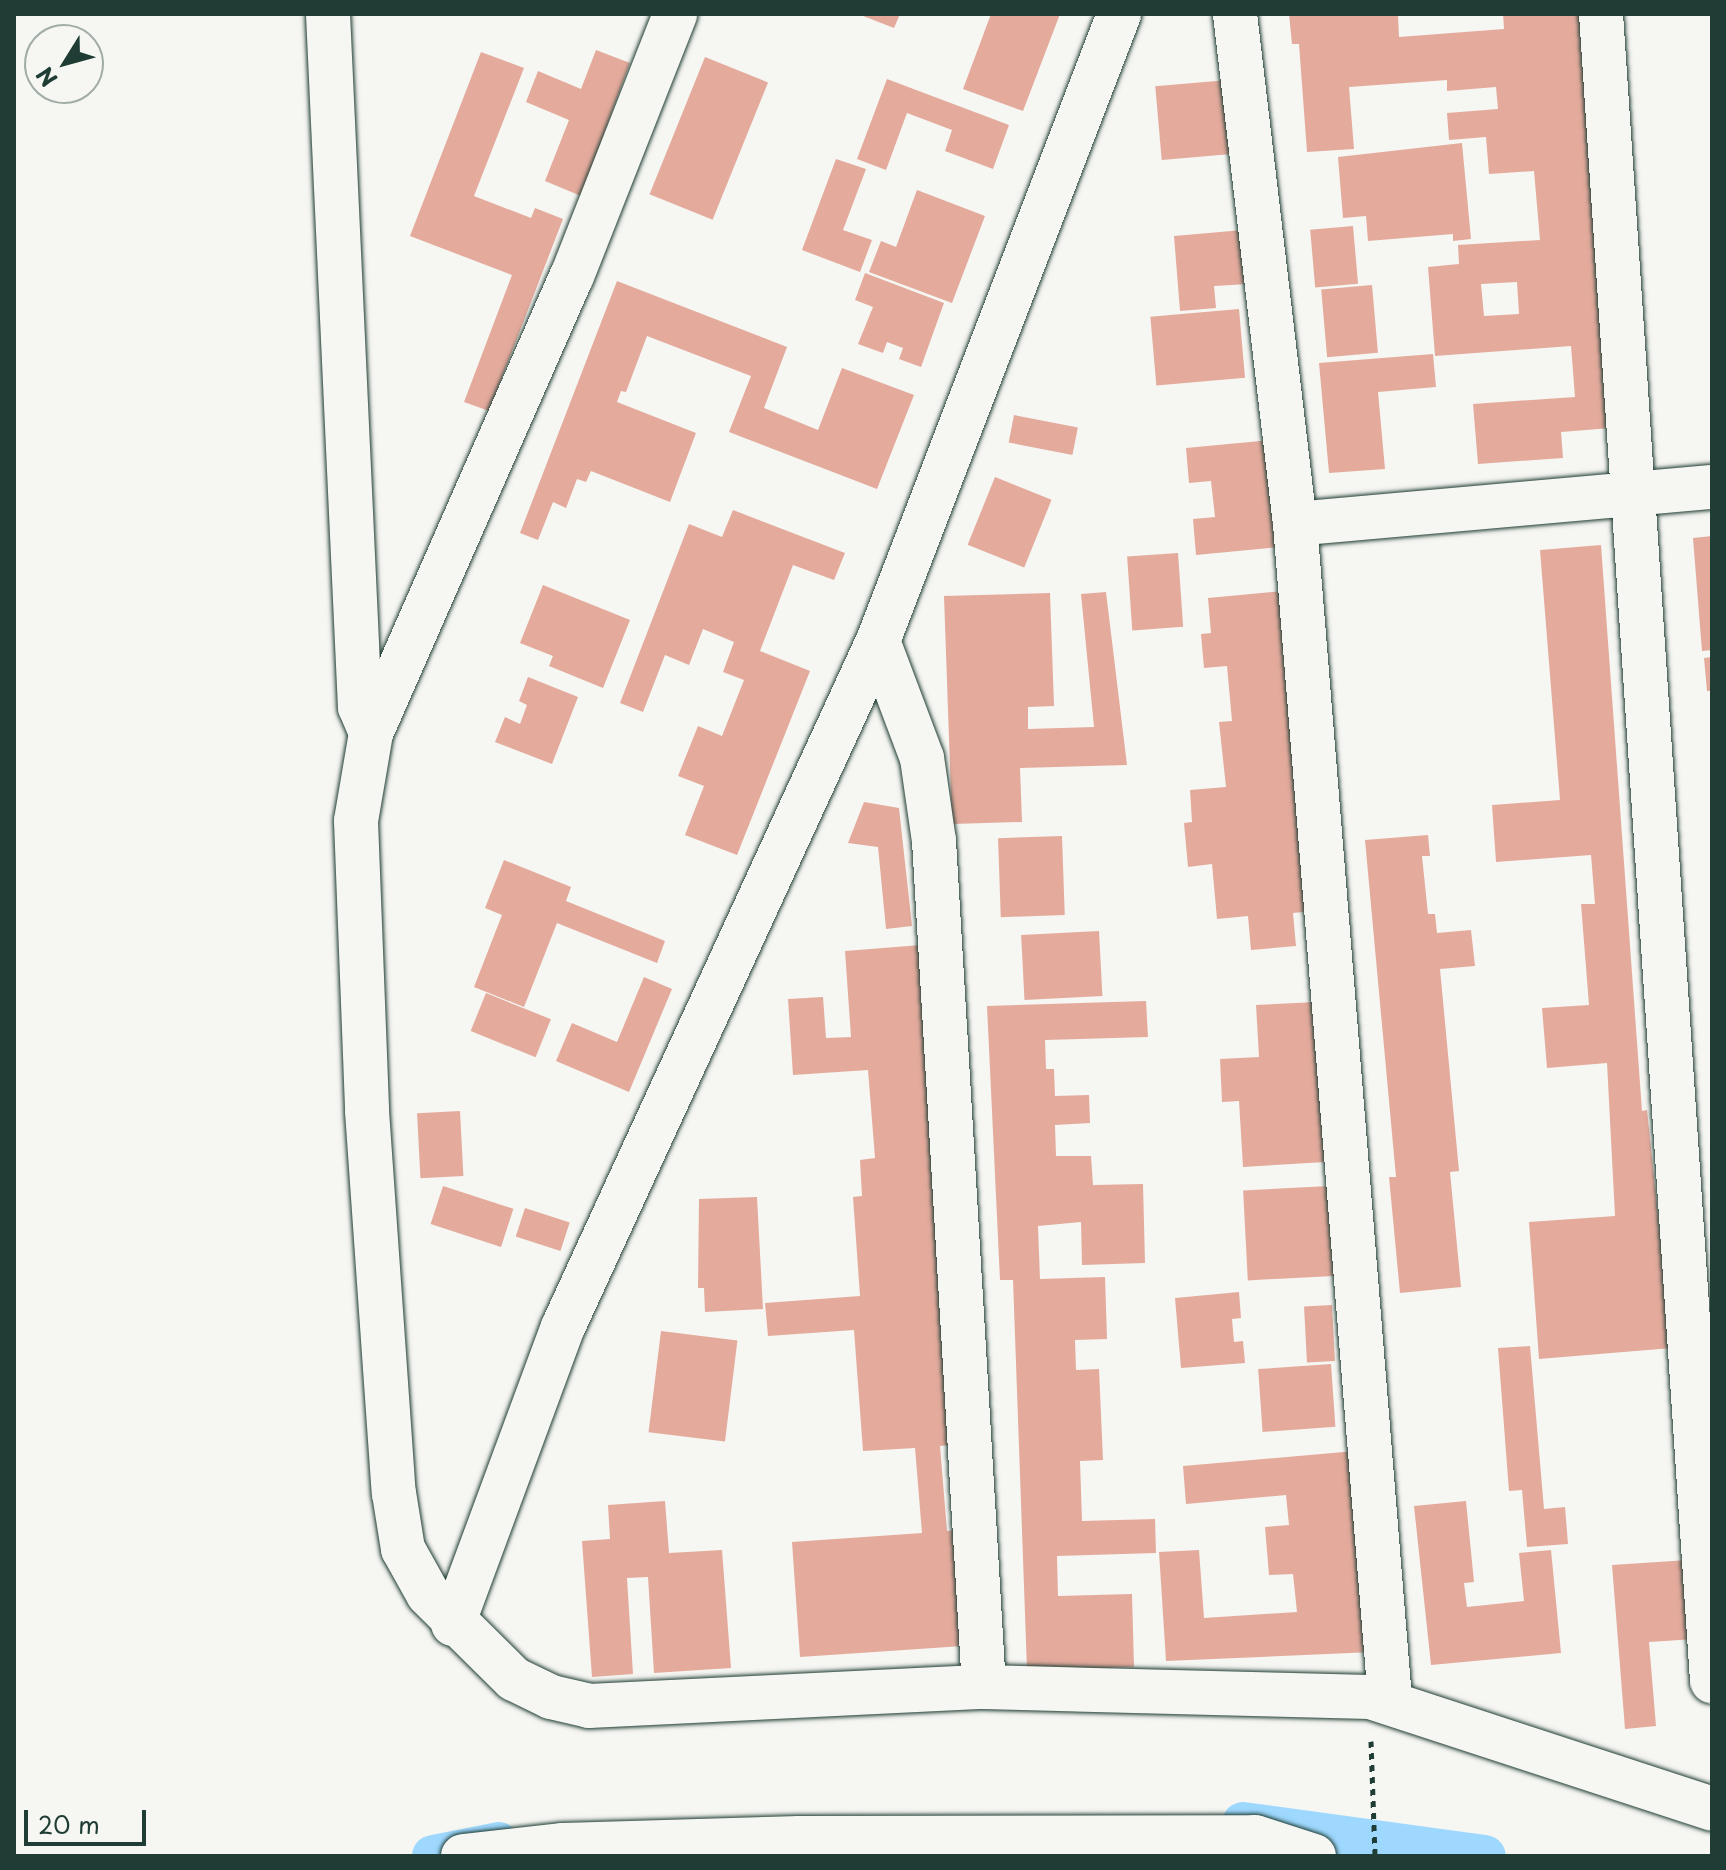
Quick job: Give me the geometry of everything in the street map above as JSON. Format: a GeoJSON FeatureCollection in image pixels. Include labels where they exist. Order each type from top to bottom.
{"type":"FeatureCollection","features":[{"type":"Feature","properties":{"kind":"street"},"geometry":{"type":"LineString","coordinates":[[328,14],[360,707],[371,733]]}},
{"type":"Feature","properties":{"kind":"street"},"geometry":{"type":"LineString","coordinates":[[675,14],[572,276],[371,733],[356,821],[367,1111],[394,1493],[403,1549],[428,1594],[453,1624],[514,1679],[551,1697],[589,1706],[984,1687],[1380,1698],[1712,1809]]}},
{"type":"Feature","properties":{"kind":"street"},"geometry":{"type":"LineString","coordinates":[[453,1624],[563,1327],[878,641],[1119,14]]}},
{"type":"Feature","properties":{"kind":"street"},"geometry":{"type":"LineString","coordinates":[[1235,14],[1295,524],[1380,1698]]}},
{"type":"Feature","properties":{"kind":"street"},"geometry":{"type":"LineString","coordinates":[[1601,14],[1637,495],[1712,1681]]}},
{"type":"Feature","properties":{"kind":"street"},"geometry":{"type":"LineString","coordinates":[[1295,524],[1712,487]]}},
{"type":"Feature","properties":{"kind":"street"},"geometry":{"type":"LineString","coordinates":[[878,641],[922,758],[934,841],[984,1687]]}},
{"type":"Feature","properties":{"kind":"street"},"geometry":{"type":"LineString","coordinates":[[463,1856],[563,1845],[800,1847],[1255,1837],[1314,1856]]}},
{"type":"Feature","properties":{"kind":"path"},"geometry":{"type":"LineString","coordinates":[[1375,1856],[1380,1698]]}},
{"type":"Feature","properties":{"kind":"building"},"geometry":{"type":"Polygon","coordinates":[[[858,14],[900,14],[894,28],[858,14]]]}},
{"type":"Feature","properties":{"kind":"building"},"geometry":{"type":"Polygon","coordinates":[[[991,14],[1060,14],[1023,111],[963,89],[991,14]]]}},
{"type":"Feature","properties":{"kind":"building"},"geometry":{"type":"Polygon","coordinates":[[[1289,14],[1398,14],[1399,37],[1504,29],[1503,14],[1586,14],[1611,428],[1561,432],[1563,458],[1478,464],[1473,404],[1575,397],[1571,346],[1435,356],[1428,267],[1459,264],[1458,245],[1540,240],[1534,171],[1489,174],[1486,137],[1449,140],[1447,113],[1498,109],[1496,87],[1447,91],[1447,80],[1349,87],[1354,149],[1307,152],[1299,44],[1292,44],[1289,14]],[[1517,282],[1481,284],[1484,316],[1519,314],[1517,282]]]}},
{"type":"Feature","properties":{"kind":"building"},"geometry":{"type":"Polygon","coordinates":[[[596,50],[630,63],[581,196],[545,181],[569,120],[526,102],[538,71],[581,89],[596,50]]]}},
{"type":"Feature","properties":{"kind":"building"},"geometry":{"type":"Polygon","coordinates":[[[481,52],[524,68],[474,196],[531,218],[535,208],[563,219],[489,411],[464,402],[512,275],[410,236],[481,52]]]}},
{"type":"Feature","properties":{"kind":"building"},"geometry":{"type":"Polygon","coordinates":[[[705,57],[768,82],[713,220],[650,194],[705,57]]]}},
{"type":"Feature","properties":{"kind":"building"},"geometry":{"type":"Polygon","coordinates":[[[887,79],[1009,125],[993,169],[945,151],[952,130],[907,113],[886,170],[857,159],[887,79]]]}},
{"type":"Feature","properties":{"kind":"building"},"geometry":{"type":"Polygon","coordinates":[[[1228,80],[1234,154],[1162,160],[1155,86],[1228,80]]]}},
{"type":"Feature","properties":{"kind":"building"},"geometry":{"type":"Polygon","coordinates":[[[1462,143],[1471,239],[1453,241],[1453,234],[1368,241],[1366,216],[1343,218],[1338,157],[1462,143]]]}},
{"type":"Feature","properties":{"kind":"building"},"geometry":{"type":"Polygon","coordinates":[[[836,159],[866,169],[843,230],[872,240],[860,272],[802,250],[836,159]]]}},
{"type":"Feature","properties":{"kind":"building"},"geometry":{"type":"Polygon","coordinates":[[[917,190],[985,216],[952,303],[869,272],[881,241],[896,247],[917,190]]]}},
{"type":"Feature","properties":{"kind":"building"},"geometry":{"type":"Polygon","coordinates":[[[1353,226],[1358,284],[1315,288],[1310,230],[1353,226]]]}},
{"type":"Feature","properties":{"kind":"building"},"geometry":{"type":"Polygon","coordinates":[[[1243,230],[1248,284],[1214,286],[1216,308],[1180,311],[1174,236],[1243,230]]]}},
{"type":"Feature","properties":{"kind":"building"},"geometry":{"type":"Polygon","coordinates":[[[865,273],[944,303],[921,367],[899,359],[903,348],[887,342],[883,353],[858,344],[873,307],[855,300],[865,273]]]}},
{"type":"Feature","properties":{"kind":"building"},"geometry":{"type":"Polygon","coordinates":[[[617,281],[787,347],[764,408],[818,430],[842,368],[914,395],[877,489],[729,432],[751,376],[647,336],[626,392],[621,391],[617,402],[696,433],[670,502],[591,471],[586,482],[577,479],[566,508],[553,502],[538,540],[520,533],[617,281]]]}},
{"type":"Feature","properties":{"kind":"building"},"geometry":{"type":"Polygon","coordinates":[[[1372,285],[1378,353],[1327,357],[1321,289],[1372,285]]]}},
{"type":"Feature","properties":{"kind":"building"},"geometry":{"type":"Polygon","coordinates":[[[1239,309],[1245,378],[1156,385],[1150,317],[1239,309]]]}},
{"type":"Feature","properties":{"kind":"building"},"geometry":{"type":"Polygon","coordinates":[[[1433,354],[1436,387],[1378,392],[1385,469],[1329,473],[1319,363],[1433,354]]]}},
{"type":"Feature","properties":{"kind":"building"},"geometry":{"type":"Polygon","coordinates":[[[1014,415],[1078,427],[1072,455],[1009,442],[1014,415]]]}},
{"type":"Feature","properties":{"kind":"building"},"geometry":{"type":"Polygon","coordinates":[[[1271,440],[1281,547],[1196,555],[1193,519],[1215,517],[1211,481],[1189,483],[1186,448],[1271,440]]]}},
{"type":"Feature","properties":{"kind":"building"},"geometry":{"type":"Polygon","coordinates":[[[995,477],[1052,500],[1024,568],[968,545],[995,477]]]}},
{"type":"Feature","properties":{"kind":"building"},"geometry":{"type":"Polygon","coordinates":[[[733,510],[845,553],[834,580],[793,565],[760,651],[810,671],[737,855],[685,835],[704,786],[678,776],[698,726],[722,736],[744,680],[723,672],[734,642],[703,629],[689,665],[665,655],[643,712],[620,703],[689,524],[722,537],[733,510]]]}},
{"type":"Feature","properties":{"kind":"building"},"geometry":{"type":"Polygon","coordinates":[[[1712,536],[1712,650],[1702,651],[1693,538],[1712,536]]]}},
{"type":"Feature","properties":{"kind":"building"},"geometry":{"type":"Polygon","coordinates":[[[1601,545],[1642,1111],[1647,1110],[1672,1348],[1539,1359],[1529,1222],[1615,1216],[1607,1063],[1547,1068],[1542,1008],[1589,1005],[1581,904],[1595,904],[1591,855],[1496,862],[1492,805],[1560,800],[1540,550],[1601,545]]]}},
{"type":"Feature","properties":{"kind":"building"},"geometry":{"type":"Polygon","coordinates":[[[1178,553],[1183,627],[1132,630],[1127,557],[1178,553]]]}},
{"type":"Feature","properties":{"kind":"building"},"geometry":{"type":"Polygon","coordinates":[[[543,585],[630,620],[603,688],[549,666],[553,656],[520,643],[543,585]]]}},
{"type":"Feature","properties":{"kind":"building"},"geometry":{"type":"Polygon","coordinates":[[[1283,591],[1313,911],[1293,913],[1296,946],[1251,950],[1248,916],[1217,919],[1212,864],[1188,867],[1184,823],[1192,822],[1190,790],[1226,787],[1219,722],[1232,721],[1227,666],[1204,668],[1201,634],[1211,633],[1208,598],[1283,591]]]}},
{"type":"Feature","properties":{"kind":"building"},"geometry":{"type":"Polygon","coordinates":[[[1106,592],[1127,765],[1020,768],[1022,822],[952,824],[944,596],[1050,593],[1054,706],[1028,707],[1028,729],[1094,727],[1081,594],[1106,592]]]}},
{"type":"Feature","properties":{"kind":"building"},"geometry":{"type":"Polygon","coordinates":[[[1712,657],[1712,691],[1707,691],[1704,658],[1712,657]]]}},
{"type":"Feature","properties":{"kind":"building"},"geometry":{"type":"Polygon","coordinates":[[[528,677],[578,697],[552,764],[495,742],[505,717],[520,724],[527,705],[519,701],[528,677]]]}},
{"type":"Feature","properties":{"kind":"building"},"geometry":{"type":"Polygon","coordinates":[[[864,802],[899,808],[912,926],[886,929],[878,847],[848,843],[864,802]]]}},
{"type":"Feature","properties":{"kind":"building"},"geometry":{"type":"Polygon","coordinates":[[[1428,835],[1430,856],[1422,856],[1428,914],[1435,914],[1437,933],[1471,930],[1475,966],[1440,969],[1459,1171],[1450,1172],[1461,1287],[1400,1293],[1389,1177],[1396,1177],[1365,840],[1428,835]]]}},
{"type":"Feature","properties":{"kind":"building"},"geometry":{"type":"Polygon","coordinates":[[[1062,836],[1065,915],[1001,917],[998,838],[1062,836]]]}},
{"type":"Feature","properties":{"kind":"building"},"geometry":{"type":"Polygon","coordinates":[[[504,860],[571,887],[566,901],[665,941],[657,963],[557,923],[524,1007],[474,987],[502,915],[485,908],[504,860]]]}},
{"type":"Feature","properties":{"kind":"building"},"geometry":{"type":"Polygon","coordinates":[[[1099,931],[1102,996],[1025,1000],[1021,935],[1099,931]]]}},
{"type":"Feature","properties":{"kind":"building"},"geometry":{"type":"Polygon","coordinates":[[[921,945],[950,1445],[940,1446],[947,1531],[955,1530],[963,1646],[800,1657],[792,1542],[922,1533],[915,1448],[863,1451],[854,1330],[768,1336],[765,1303],[860,1296],[853,1197],[862,1196],[860,1160],[875,1158],[868,1070],[793,1075],[788,999],[823,997],[826,1038],[851,1037],[845,951],[921,945]]]}},
{"type":"Feature","properties":{"kind":"building"},"geometry":{"type":"Polygon","coordinates":[[[644,977],[672,989],[629,1092],[556,1061],[572,1023],[617,1042],[644,977]]]}},
{"type":"Feature","properties":{"kind":"building"},"geometry":{"type":"Polygon","coordinates":[[[486,993],[551,1019],[536,1057],[471,1031],[486,993]]]}},
{"type":"Feature","properties":{"kind":"building"},"geometry":{"type":"Polygon","coordinates":[[[1146,1001],[1148,1037],[1045,1040],[1046,1069],[1054,1069],[1055,1096],[1089,1095],[1090,1123],[1055,1125],[1056,1156],[1091,1156],[1093,1185],[1143,1184],[1145,1263],[1082,1265],[1081,1222],[1038,1226],[1040,1279],[1105,1277],[1107,1339],[1075,1340],[1076,1370],[1099,1369],[1103,1460],[1080,1461],[1082,1521],[1155,1519],[1156,1553],[1057,1556],[1058,1596],[1132,1594],[1134,1667],[1027,1670],[1013,1280],[1000,1280],[987,1006],[1146,1001]]]}},
{"type":"Feature","properties":{"kind":"building"},"geometry":{"type":"Polygon","coordinates":[[[1316,1002],[1325,1162],[1243,1167],[1239,1101],[1222,1102],[1220,1059],[1259,1057],[1256,1005],[1316,1002]]]}},
{"type":"Feature","properties":{"kind":"building"},"geometry":{"type":"Polygon","coordinates":[[[460,1111],[463,1176],[420,1178],[417,1113],[460,1111]]]}},
{"type":"Feature","properties":{"kind":"building"},"geometry":{"type":"Polygon","coordinates":[[[443,1186],[513,1209],[501,1247],[431,1224],[443,1186]]]}},
{"type":"Feature","properties":{"kind":"building"},"geometry":{"type":"Polygon","coordinates":[[[1329,1186],[1334,1276],[1248,1280],[1243,1191],[1329,1186]]]}},
{"type":"Feature","properties":{"kind":"building"},"geometry":{"type":"Polygon","coordinates":[[[757,1197],[763,1309],[705,1312],[704,1288],[698,1288],[699,1199],[757,1197]]]}},
{"type":"Feature","properties":{"kind":"building"},"geometry":{"type":"Polygon","coordinates":[[[525,1208],[570,1223],[560,1251],[516,1237],[525,1208]]]}},
{"type":"Feature","properties":{"kind":"building"},"geometry":{"type":"Polygon","coordinates":[[[1239,1292],[1241,1318],[1232,1319],[1234,1342],[1243,1341],[1245,1363],[1181,1368],[1175,1298],[1239,1292]]]}},
{"type":"Feature","properties":{"kind":"building"},"geometry":{"type":"Polygon","coordinates":[[[1332,1305],[1335,1361],[1307,1362],[1304,1306],[1332,1305]]]}},
{"type":"Feature","properties":{"kind":"building"},"geometry":{"type":"Polygon","coordinates":[[[661,1331],[737,1340],[725,1442],[649,1432],[661,1331]]]}},
{"type":"Feature","properties":{"kind":"building"},"geometry":{"type":"Polygon","coordinates":[[[1530,1346],[1544,1509],[1565,1507],[1568,1544],[1527,1547],[1522,1490],[1509,1491],[1498,1348],[1530,1346]]]}},
{"type":"Feature","properties":{"kind":"building"},"geometry":{"type":"Polygon","coordinates":[[[1331,1364],[1335,1427],[1263,1432],[1258,1369],[1331,1364]]]}},
{"type":"Feature","properties":{"kind":"building"},"geometry":{"type":"Polygon","coordinates":[[[1355,1451],[1373,1652],[1166,1661],[1159,1552],[1199,1550],[1204,1618],[1297,1612],[1293,1574],[1269,1575],[1265,1527],[1289,1525],[1286,1495],[1186,1504],[1183,1466],[1355,1451]]]}},
{"type":"Feature","properties":{"kind":"building"},"geometry":{"type":"Polygon","coordinates":[[[665,1501],[669,1553],[722,1550],[731,1668],[654,1673],[648,1577],[627,1578],[633,1674],[592,1677],[582,1541],[610,1539],[608,1505],[665,1501]]]}},
{"type":"Feature","properties":{"kind":"building"},"geometry":{"type":"Polygon","coordinates":[[[1466,1501],[1474,1582],[1464,1583],[1467,1607],[1524,1601],[1519,1553],[1551,1550],[1561,1653],[1431,1665],[1414,1506],[1466,1501]]]}},
{"type":"Feature","properties":{"kind":"building"},"geometry":{"type":"Polygon","coordinates":[[[1688,1560],[1695,1639],[1649,1642],[1656,1726],[1625,1729],[1612,1565],[1688,1560]]]}},
{"type":"Feature","properties":{"kind":"waterway"},"geometry":{"type":"LineString","coordinates":[[1243,1823],[1485,1856]]}},
{"type":"Feature","properties":{"kind":"waterway"},"geometry":{"type":"LineString","coordinates":[[433,1856],[499,1843]]}}]}
